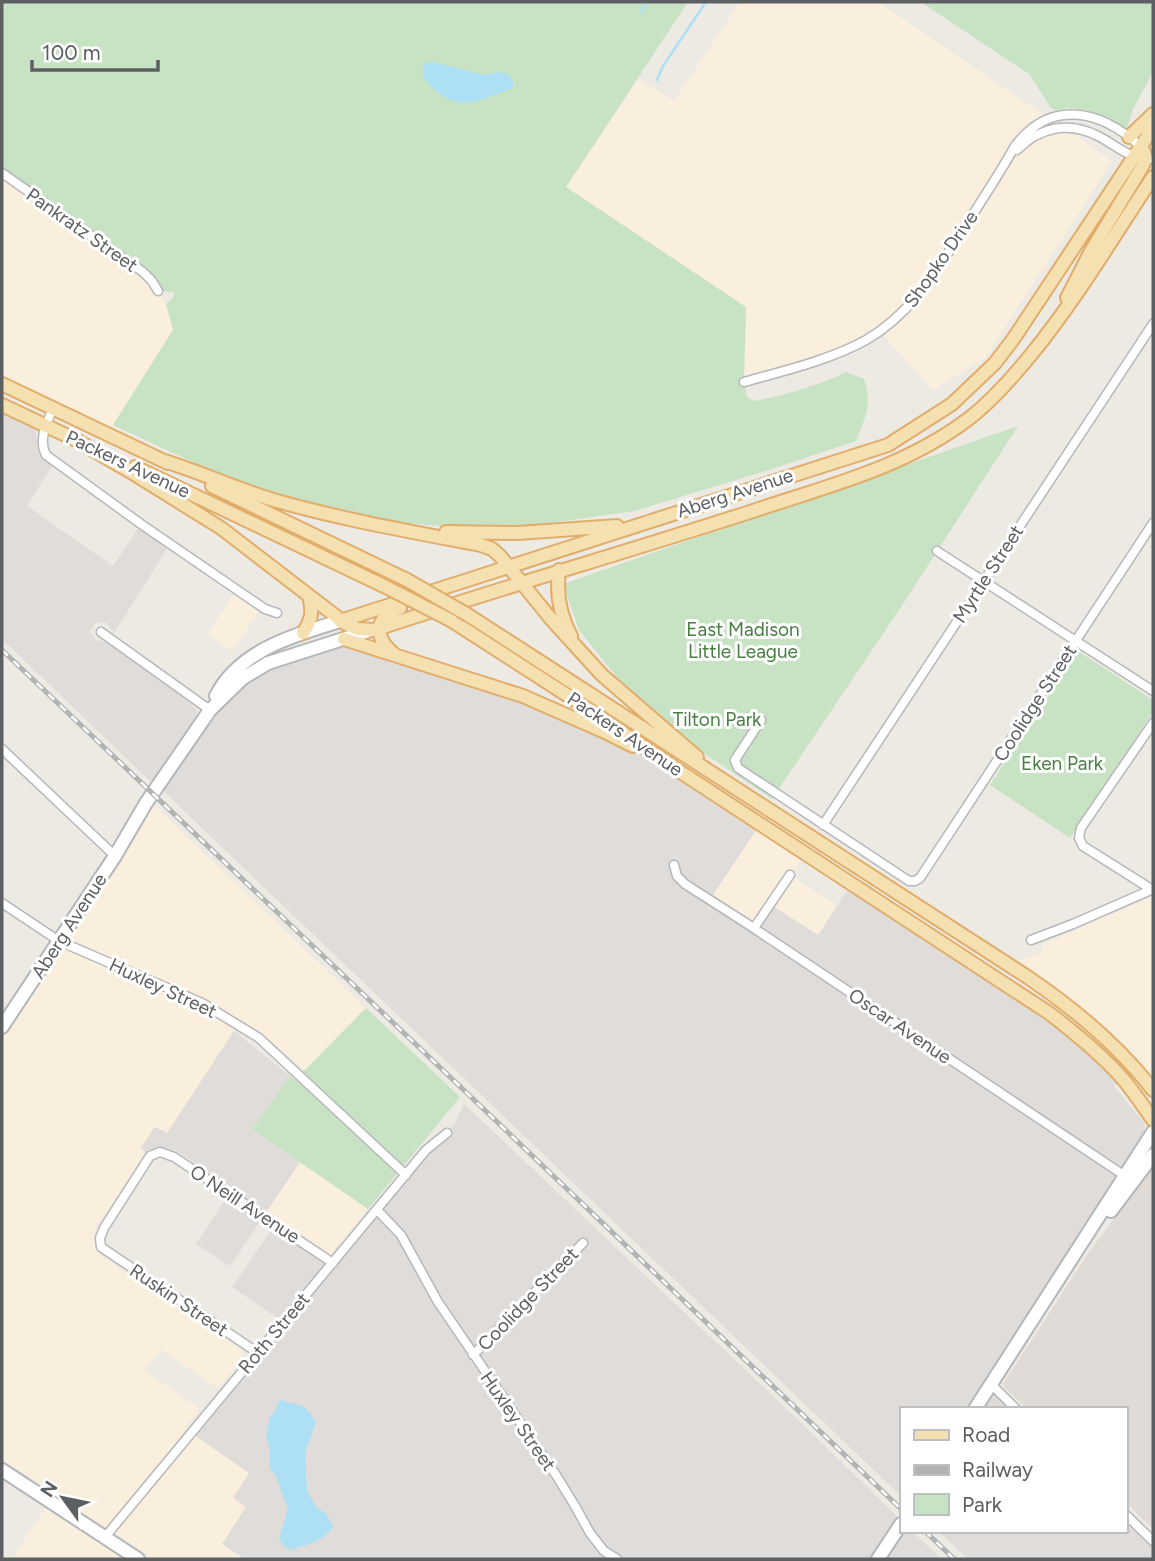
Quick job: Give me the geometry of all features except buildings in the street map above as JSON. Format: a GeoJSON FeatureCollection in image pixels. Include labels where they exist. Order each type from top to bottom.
{"type":"FeatureCollection","features":[{"type":"Feature","properties":{"kind":"main road"},"geometry":{"type":"LineString","coordinates":[[1129,137],[1153,114]]}},
{"type":"Feature","properties":{"kind":"main road","name":"Aberg Avenue"},"geometry":{"type":"LineString","coordinates":[[340,621],[888,445],[952,404],[995,363],[1144,155],[1153,128]]}},
{"type":"Feature","properties":{"kind":"main road"},"geometry":{"type":"LineString","coordinates":[[1055,324],[1082,267],[1137,177],[1144,155]]}},
{"type":"Feature","properties":{"kind":"main road","name":"Aberg Avenue"},"geometry":{"type":"LineString","coordinates":[[376,629],[865,475],[928,446],[967,420],[1007,383],[1082,286],[1153,177]]}},
{"type":"Feature","properties":{"kind":"main road","name":"Packers Avenue"},"geometry":{"type":"LineString","coordinates":[[2,384],[407,580],[468,615],[1064,1002],[1109,1040],[1153,1090]]}},
{"type":"Feature","properties":{"kind":"main road","name":"Packers Avenue"},"geometry":{"type":"LineString","coordinates":[[2,405],[452,621],[1049,1013],[1106,1061],[1125,1081],[1153,1120]]}},
{"type":"Feature","properties":{"kind":"main road"},"geometry":{"type":"LineString","coordinates":[[69,436],[221,528],[340,621],[351,627],[376,629]]}},
{"type":"Feature","properties":{"kind":"main road"},"geometry":{"type":"LineString","coordinates":[[161,460],[275,500],[333,516],[486,546],[498,553],[520,583],[609,683],[727,782]]}},
{"type":"Feature","properties":{"kind":"main road"},"geometry":{"type":"LineString","coordinates":[[390,527],[460,533],[517,533],[638,524]]}},
{"type":"Feature","properties":{"kind":"main road"},"geometry":{"type":"LineString","coordinates":[[559,570],[561,611],[567,629],[579,649]]}},
{"type":"Feature","properties":{"kind":"main road"},"geometry":{"type":"LineString","coordinates":[[376,629],[391,611],[458,589],[468,580]]}},
{"type":"Feature","properties":{"kind":"main road"},"geometry":{"type":"LineString","coordinates":[[303,633],[312,614],[309,596]]}},
{"type":"Feature","properties":{"kind":"main road"},"geometry":{"type":"LineString","coordinates":[[376,629],[387,648],[398,657]]}},
{"type":"Feature","properties":{"kind":"main road"},"geometry":{"type":"LineString","coordinates":[[344,639],[523,696],[671,765]]}},
{"type":"Feature","properties":{"kind":"street","name":"Shopko Drive"},"geometry":{"type":"LineString","coordinates":[[744,382],[818,360],[865,341],[899,316],[914,301],[1022,137],[1046,119],[1072,114],[1090,117],[1129,137],[1144,155]]}},
{"type":"Feature","properties":{"kind":"street","name":"Shopko Drive"},"geometry":{"type":"LineString","coordinates":[[1006,163],[1033,136],[1052,129],[1069,128],[1090,132],[1144,155]]}},
{"type":"Feature","properties":{"kind":"street","name":"Pankratz Street"},"geometry":{"type":"LineString","coordinates":[[2,173],[143,272],[158,291]]}},
{"type":"Feature","properties":{"kind":"street","name":"Myrtle Street"},"geometry":{"type":"LineString","coordinates":[[823,825],[1153,324]]}},
{"type":"Feature","properties":{"kind":"street","name":"Packers Avenue"},"geometry":{"type":"LineString","coordinates":[[53,408],[43,439],[43,449],[50,458],[265,610],[277,613]]}},
{"type":"Feature","properties":{"kind":"street","name":"Coolidge Street"},"geometry":{"type":"LineString","coordinates":[[823,825],[909,881],[920,878],[1153,523]]}},
{"type":"Feature","properties":{"kind":"street"},"geometry":{"type":"LineString","coordinates":[[937,551],[1153,691]]}},
{"type":"Feature","properties":{"kind":"street","name":"Aberg Avenue"},"geometry":{"type":"LineString","coordinates":[[2,1027],[56,939],[210,710],[219,689],[244,663],[268,648],[340,621]]}},
{"type":"Feature","properties":{"kind":"street","name":"Aberg Avenue"},"geometry":{"type":"LineString","coordinates":[[210,710],[243,678],[261,667],[376,629]]}},
{"type":"Feature","properties":{"kind":"street"},"geometry":{"type":"LineString","coordinates":[[101,632],[210,710]]}},
{"type":"Feature","properties":{"kind":"street"},"geometry":{"type":"LineString","coordinates":[[761,720],[734,763],[823,825]]}},
{"type":"Feature","properties":{"kind":"street"},"geometry":{"type":"LineString","coordinates":[[1152,889],[1082,845],[1079,840],[1080,831],[1153,723]]}},
{"type":"Feature","properties":{"kind":"street"},"geometry":{"type":"LineString","coordinates":[[2,749],[112,854]]}},
{"type":"Feature","properties":{"kind":"street","name":"Oscar Avenue"},"geometry":{"type":"LineString","coordinates":[[674,865],[677,876],[685,884],[1129,1178]]}},
{"type":"Feature","properties":{"kind":"street"},"geometry":{"type":"LineString","coordinates":[[754,928],[790,875]]}},
{"type":"Feature","properties":{"kind":"street"},"geometry":{"type":"LineString","coordinates":[[1031,940],[1152,889]]}},
{"type":"Feature","properties":{"kind":"street","name":"Huxley Street"},"geometry":{"type":"LineString","coordinates":[[2,903],[56,939],[202,1003],[259,1038],[406,1175]]}},
{"type":"Feature","properties":{"kind":"street","name":"Aberg Avenue"},"geometry":{"type":"LineString","coordinates":[[2,1013],[56,939]]}},
{"type":"Feature","properties":{"kind":"street"},"geometry":{"type":"LineString","coordinates":[[976,1407],[1081,1245],[1096,1230],[1129,1178],[1153,1132]]}},
{"type":"Feature","properties":{"kind":"street","name":"Roth Street"},"geometry":{"type":"LineString","coordinates":[[105,1537],[426,1150],[447,1133]]}},
{"type":"Feature","properties":{"kind":"street","name":"Ruskin Street"},"geometry":{"type":"LineString","coordinates":[[155,1153],[148,1159],[104,1228],[100,1238],[101,1247],[258,1353]]}},
{"type":"Feature","properties":{"kind":"street","name":"O Neill Avenue"},"geometry":{"type":"LineString","coordinates":[[155,1153],[174,1157],[333,1262]]}},
{"type":"Feature","properties":{"kind":"street"},"geometry":{"type":"LineString","coordinates":[[1129,1178],[1153,1155]]}},
{"type":"Feature","properties":{"kind":"street","name":"Huxley Street"},"geometry":{"type":"LineString","coordinates":[[377,1210],[401,1235],[438,1302],[556,1475],[590,1534],[604,1551],[617,1559]]}},
{"type":"Feature","properties":{"kind":"street","name":"Coolidge Street"},"geometry":{"type":"LineString","coordinates":[[473,1355],[583,1243]]}},
{"type":"Feature","properties":{"kind":"street"},"geometry":{"type":"LineString","coordinates":[[991,1384],[1014,1407]]}},
{"type":"Feature","properties":{"kind":"street"},"geometry":{"type":"LineString","coordinates":[[2,1469],[138,1559]]}},
{"type":"Feature","properties":{"kind":"street"},"geometry":{"type":"LineString","coordinates":[[1127,1516],[1153,1541]]}},
{"type":"Feature","properties":{"kind":"street"},"geometry":{"type":"LineString","coordinates":[[878,1559],[900,1526]]}},
{"type":"Feature","properties":{"kind":"shaded area"},"geometry":{"type":"Polygon","coordinates":[[[740,2],[878,2],[1112,161],[985,358],[933,390],[879,331],[865,341],[744,382],[566,187],[639,79],[674,101],[740,2]]]}},
{"type":"Feature","properties":{"kind":"shaded area"},"geometry":{"type":"Polygon","coordinates":[[[2,173],[152,281],[166,304],[173,329],[108,434],[2,384],[2,173]]]}},
{"type":"Feature","properties":{"kind":"shaded area"},"geometry":{"type":"Polygon","coordinates":[[[2,411],[29,424],[36,431],[38,452],[52,466],[27,506],[113,566],[139,527],[168,547],[114,633],[107,623],[101,622],[94,624],[90,632],[96,640],[107,643],[187,700],[197,711],[151,782],[2,639],[2,411]]]}},
{"type":"Feature","properties":{"kind":"shaded area"},"geometry":{"type":"Polygon","coordinates":[[[234,594],[259,611],[232,651],[208,634],[234,594]]]}},
{"type":"Feature","properties":{"kind":"shaded area"},"geometry":{"type":"Polygon","coordinates":[[[374,630],[362,645],[523,696],[671,765],[760,824],[710,899],[754,928],[770,904],[818,935],[852,883],[1014,989],[1125,1081],[1114,1086],[1143,1122],[1144,1132],[1075,1241],[992,1384],[1014,1407],[900,1407],[900,1495],[158,786],[243,678],[374,630]]]}},
{"type":"Feature","properties":{"kind":"shaded area"},"geometry":{"type":"Polygon","coordinates":[[[154,805],[366,1008],[305,1070],[260,1032],[241,1020],[167,1134],[155,1127],[141,1147],[146,1154],[95,1232],[94,1243],[101,1256],[191,1314],[243,1353],[242,1360],[218,1388],[161,1350],[144,1370],[200,1409],[185,1428],[249,1473],[246,1507],[222,1544],[245,1559],[153,1559],[2,1459],[2,1034],[154,805]]]}},
{"type":"Feature","properties":{"kind":"shaded area"},"geometry":{"type":"Polygon","coordinates":[[[760,824],[805,853],[790,875],[837,906],[818,935],[770,904],[754,928],[710,900],[760,824]]]}},
{"type":"Feature","properties":{"kind":"shaded area"},"geometry":{"type":"Polygon","coordinates":[[[1153,898],[1153,1082],[1013,962],[1038,955],[1044,944],[1153,898]]]}},
{"type":"Feature","properties":{"kind":"shaded area"},"geometry":{"type":"Polygon","coordinates":[[[234,1031],[290,1076],[252,1129],[300,1162],[230,1266],[196,1244],[233,1188],[177,1151],[158,1147],[146,1154],[141,1147],[155,1127],[167,1133],[234,1031]]]}},
{"type":"Feature","properties":{"kind":"shaded area"},"geometry":{"type":"Polygon","coordinates":[[[464,1104],[900,1519],[900,1533],[914,1533],[941,1559],[245,1559],[222,1544],[246,1507],[233,1498],[249,1473],[197,1437],[194,1430],[283,1322],[232,1287],[275,1224],[333,1262],[426,1150],[454,1125],[464,1104]]]}},
{"type":"Feature","properties":{"kind":"shaded area"},"geometry":{"type":"Polygon","coordinates":[[[300,1162],[368,1209],[278,1318],[232,1287],[278,1219],[267,1211],[300,1162]]]}},
{"type":"Feature","properties":{"kind":"shaded area"},"geometry":{"type":"Polygon","coordinates":[[[1153,1166],[1153,1529],[1127,1504],[1127,1407],[1025,1407],[1003,1384],[1089,1252],[1153,1166]]]}},
{"type":"Feature","properties":{"kind":"shaded area"},"geometry":{"type":"Polygon","coordinates":[[[45,1508],[123,1559],[12,1559],[45,1508]]]}},
{"type":"Feature","properties":{"kind":"shaded area"},"geometry":{"type":"Polygon","coordinates":[[[1127,1516],[1153,1541],[1153,1559],[968,1559],[940,1533],[1127,1533],[1127,1516]]]}},
{"type":"Feature","properties":{"kind":"green space"},"geometry":{"type":"Polygon","coordinates":[[[2,2],[688,2],[566,187],[746,307],[744,382],[747,397],[754,401],[778,396],[846,372],[864,379],[868,403],[856,441],[634,511],[529,526],[474,529],[394,522],[297,501],[253,487],[197,464],[113,425],[173,330],[166,304],[175,292],[158,291],[152,281],[2,173],[2,2]]]}},
{"type":"Feature","properties":{"kind":"green space"},"geometry":{"type":"Polygon","coordinates":[[[921,2],[1153,2],[1153,72],[1133,109],[1127,128],[1087,110],[1056,110],[1051,108],[1029,74],[921,2]]]}},
{"type":"Feature","properties":{"kind":"green space","name":"East Madison Little League"},"geometry":{"type":"Polygon","coordinates":[[[1018,426],[772,799],[698,749],[620,681],[579,630],[563,584],[1018,426]]]}},
{"type":"Feature","properties":{"kind":"green space","name":"Eken Park"},"geometry":{"type":"Polygon","coordinates":[[[1078,651],[1153,700],[1153,712],[1070,838],[990,785],[1078,651]]]}},
{"type":"Feature","properties":{"kind":"green space"},"geometry":{"type":"Polygon","coordinates":[[[366,1008],[460,1097],[368,1209],[252,1129],[290,1076],[295,1080],[366,1008]]]}},
{"type":"Feature","properties":{"kind":"water"},"geometry":{"type":"Polygon","coordinates":[[[433,62],[484,75],[498,72],[508,74],[513,87],[475,101],[455,101],[435,90],[423,78],[424,63],[433,62]]]}},
{"type":"Feature","properties":{"kind":"water"},"geometry":{"type":"Polygon","coordinates":[[[281,1400],[301,1405],[316,1422],[305,1453],[307,1491],[316,1507],[325,1513],[333,1526],[320,1539],[291,1550],[279,1539],[288,1509],[270,1468],[270,1449],[266,1436],[270,1417],[281,1400]]]}},
{"type":"Feature","properties":{"kind":"waterway"},"geometry":{"type":"LineString","coordinates":[[641,11],[647,2]]}},
{"type":"Feature","properties":{"kind":"waterway"},"geometry":{"type":"LineString","coordinates":[[657,80],[663,66],[706,2]]}},
{"type":"Feature","properties":{"kind":"railway"},"geometry":{"type":"LineString","coordinates":[[2,650],[900,1508]]}},
{"type":"Feature","properties":{"kind":"railway"},"geometry":{"type":"LineString","coordinates":[[927,1533],[954,1559]]}},
{"type":"Feature","properties":{"kind":"park label","name":"Tilton Park"},"geometry":{"type":"Point","coordinates":[717,719]}}]}
